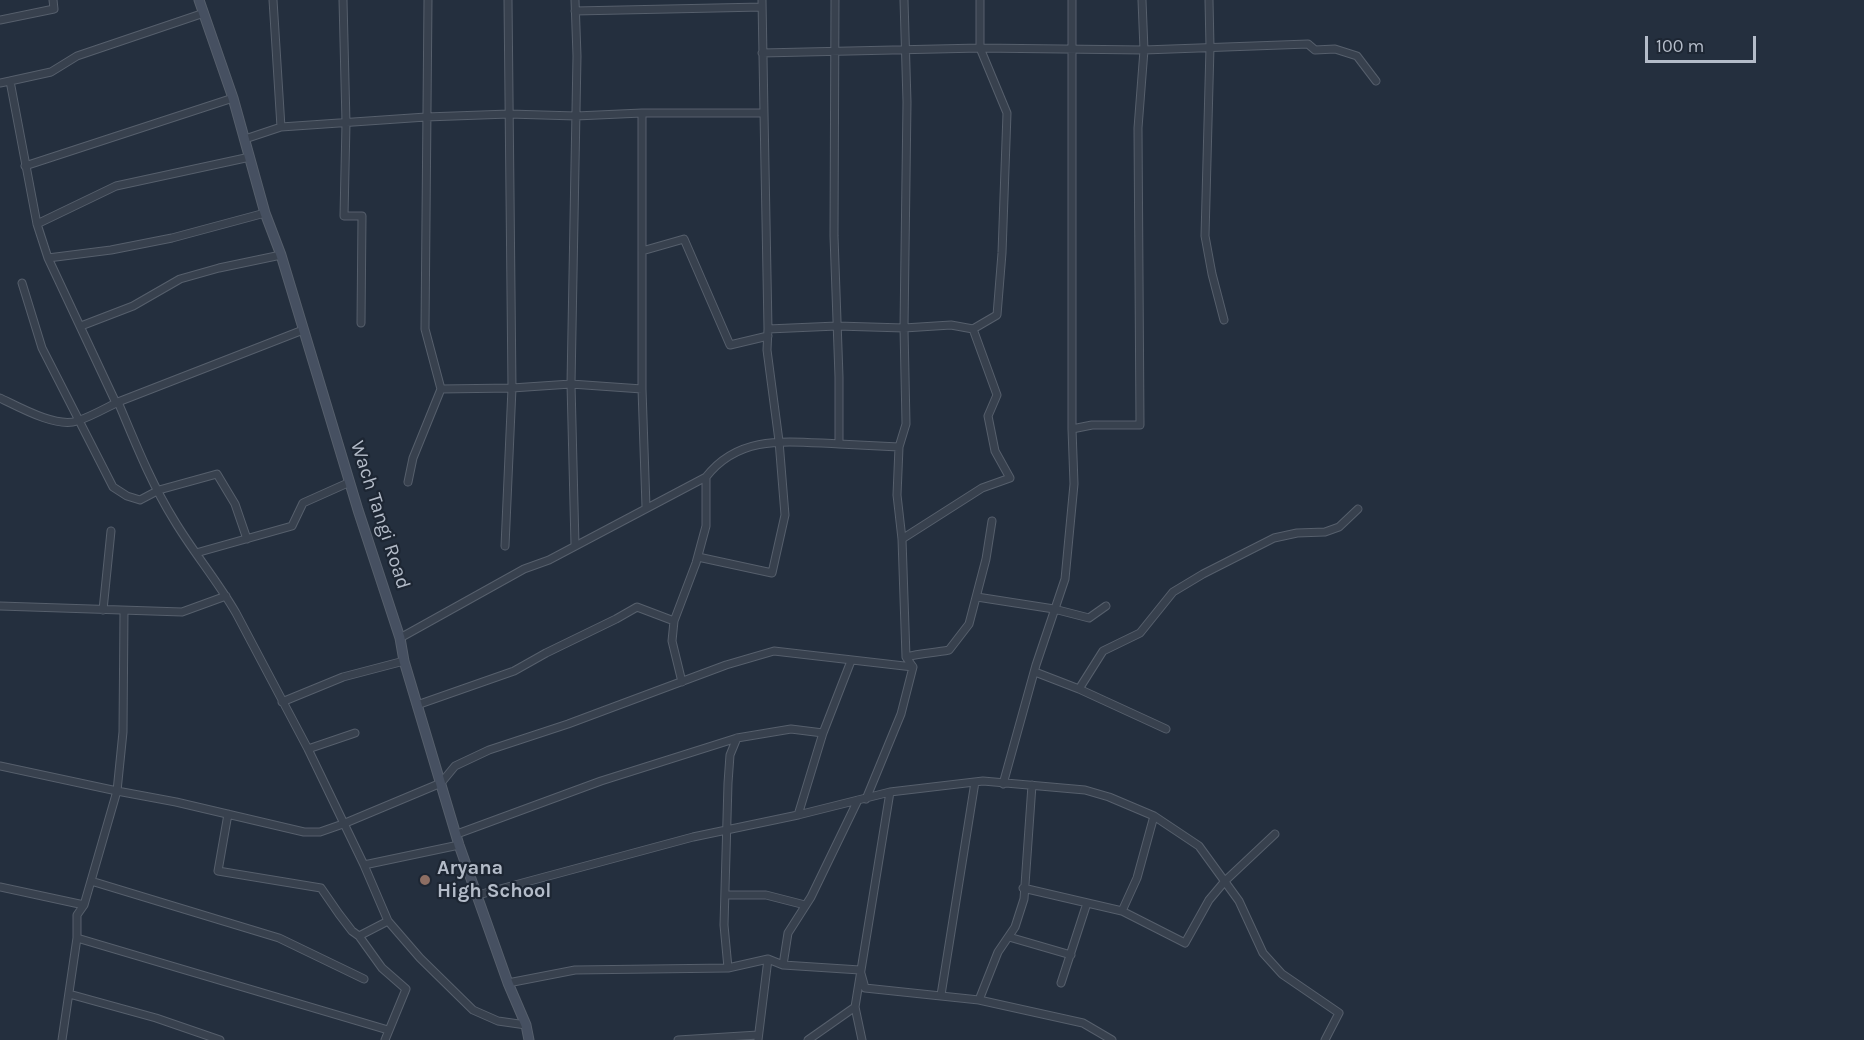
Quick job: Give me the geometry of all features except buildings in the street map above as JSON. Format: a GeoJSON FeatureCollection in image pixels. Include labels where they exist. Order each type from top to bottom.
{"type":"FeatureCollection","features":[{"type":"Feature","properties":{"kind":"main road","name":"Wach Tangi Road"},"geometry":{"type":"LineString","coordinates":[[199,0],[233,98],[265,213],[281,255],[400,638],[404,661],[459,845],[508,983],[526,1025],[529,1040]]}},
{"type":"Feature","properties":{"kind":"street"},"geometry":{"type":"LineString","coordinates":[[0,20],[54,9],[53,0]]}},
{"type":"Feature","properties":{"kind":"street"},"geometry":{"type":"LineString","coordinates":[[273,0],[281,127]]}},
{"type":"Feature","properties":{"kind":"street"},"geometry":{"type":"LineString","coordinates":[[343,0],[346,123],[344,216],[362,216],[361,323]]}},
{"type":"Feature","properties":{"kind":"street"},"geometry":{"type":"LineString","coordinates":[[408,482],[413,458],[441,389],[425,329],[428,0]]}},
{"type":"Feature","properties":{"kind":"street"},"geometry":{"type":"LineString","coordinates":[[505,546],[512,388],[508,0]]}},
{"type":"Feature","properties":{"kind":"street"},"geometry":{"type":"LineString","coordinates":[[575,0],[576,116],[571,384],[575,545]]}},
{"type":"Feature","properties":{"kind":"street"},"geometry":{"type":"LineString","coordinates":[[627,0],[627,11]]}},
{"type":"Feature","properties":{"kind":"street"},"geometry":{"type":"LineString","coordinates":[[696,0],[696,9]]}},
{"type":"Feature","properties":{"kind":"street"},"geometry":{"type":"LineString","coordinates":[[835,0],[834,236],[839,444]]}},
{"type":"Feature","properties":{"kind":"street"},"geometry":{"type":"LineString","coordinates":[[866,799],[902,714],[913,667],[906,657],[902,539],[897,495],[899,447],[906,424],[904,328],[907,102],[904,0]]}},
{"type":"Feature","properties":{"kind":"street"},"geometry":{"type":"LineString","coordinates":[[642,251],[684,239],[730,345],[768,332],[837,326],[904,328],[951,325],[973,329],[997,315],[1002,253],[1007,113],[980,48],[980,0]]}},
{"type":"Feature","properties":{"kind":"street"},"geometry":{"type":"LineString","coordinates":[[1003,784],[1054,609],[1065,579],[1071,530],[1074,484],[1072,0]]}},
{"type":"Feature","properties":{"kind":"street"},"geometry":{"type":"LineString","coordinates":[[1072,429],[1092,425],[1140,425],[1138,128],[1144,50],[1142,0]]}},
{"type":"Feature","properties":{"kind":"street"},"geometry":{"type":"LineString","coordinates":[[1209,0],[1205,236],[1224,320]]}},
{"type":"Feature","properties":{"kind":"street"},"geometry":{"type":"LineString","coordinates":[[575,11],[696,9],[762,4],[768,332],[766,350],[779,441],[785,515],[772,573],[698,557]]}},
{"type":"Feature","properties":{"kind":"street"},"geometry":{"type":"LineString","coordinates":[[0,83],[51,72],[77,56],[204,13]]}},
{"type":"Feature","properties":{"kind":"street"},"geometry":{"type":"LineString","coordinates":[[762,53],[980,48],[1144,50],[1308,44],[1315,50],[1335,49],[1357,56],[1376,81]]}},
{"type":"Feature","properties":{"kind":"street"},"geometry":{"type":"LineString","coordinates":[[10,81],[25,166],[48,258],[117,402],[143,463],[173,519],[226,596],[308,749],[364,864],[388,921],[420,958],[473,1010],[498,1021],[526,1025]]}},
{"type":"Feature","properties":{"kind":"street"},"geometry":{"type":"LineString","coordinates":[[25,166],[233,98]]}},
{"type":"Feature","properties":{"kind":"street"},"geometry":{"type":"LineString","coordinates":[[245,139],[281,127],[426,117],[764,112]]}},
{"type":"Feature","properties":{"kind":"street"},"geometry":{"type":"LineString","coordinates":[[642,113],[642,389],[646,507]]}},
{"type":"Feature","properties":{"kind":"street"},"geometry":{"type":"LineString","coordinates":[[38,224],[116,186],[250,157]]}},
{"type":"Feature","properties":{"kind":"street"},"geometry":{"type":"LineString","coordinates":[[48,258],[111,250],[172,238],[265,213]]}},
{"type":"Feature","properties":{"kind":"street"},"geometry":{"type":"LineString","coordinates":[[81,327],[133,306],[180,279],[281,255]]}},
{"type":"Feature","properties":{"kind":"street"},"geometry":{"type":"LineString","coordinates":[[22,283],[42,348],[113,487],[127,496],[140,500],[159,490],[217,474],[235,504],[247,539]]}},
{"type":"Feature","properties":{"kind":"street"},"geometry":{"type":"LineString","coordinates":[[902,539],[982,488],[1010,478],[996,451],[988,416],[997,395],[973,329]]}},
{"type":"Feature","properties":{"kind":"street"},"geometry":{"type":"LineString","coordinates":[[0,398],[62,422],[79,420],[117,402],[303,330]]}},
{"type":"Feature","properties":{"kind":"street"},"geometry":{"type":"LineString","coordinates":[[441,389],[571,384],[642,389]]}},
{"type":"Feature","properties":{"kind":"street"},"geometry":{"type":"LineString","coordinates":[[400,638],[524,569],[549,560],[706,477],[715,466],[741,449],[779,441],[899,447]]}},
{"type":"Feature","properties":{"kind":"street"},"geometry":{"type":"LineString","coordinates":[[682,682],[672,641],[674,621],[698,557],[707,519],[706,477]]}},
{"type":"Feature","properties":{"kind":"street"},"geometry":{"type":"LineString","coordinates":[[196,553],[292,526],[303,503],[350,482]]}},
{"type":"Feature","properties":{"kind":"street"},"geometry":{"type":"LineString","coordinates":[[1079,689],[1103,651],[1140,633],[1173,592],[1274,538],[1297,533],[1325,532],[1339,527],[1358,509]]}},
{"type":"Feature","properties":{"kind":"street"},"geometry":{"type":"LineString","coordinates":[[906,657],[926,651],[949,650],[969,624],[986,559],[992,521]]}},
{"type":"Feature","properties":{"kind":"street"},"geometry":{"type":"LineString","coordinates":[[103,610],[111,531]]}},
{"type":"Feature","properties":{"kind":"street"},"geometry":{"type":"LineString","coordinates":[[0,606],[182,612],[226,596]]}},
{"type":"Feature","properties":{"kind":"street"},"geometry":{"type":"LineString","coordinates":[[977,597],[1054,609],[1089,618],[1106,606]]}},
{"type":"Feature","properties":{"kind":"street"},"geometry":{"type":"LineString","coordinates":[[417,705],[514,671],[637,607],[674,621]]}},
{"type":"Feature","properties":{"kind":"street"},"geometry":{"type":"LineString","coordinates":[[62,1040],[77,938],[77,915],[84,905],[117,791],[123,732],[124,611]]}},
{"type":"Feature","properties":{"kind":"street"},"geometry":{"type":"LineString","coordinates":[[0,766],[176,802],[304,832],[320,832],[441,783],[455,766],[489,750],[568,724],[726,665],[774,651],[913,667]]}},
{"type":"Feature","properties":{"kind":"street"},"geometry":{"type":"LineString","coordinates":[[282,702],[343,677],[404,661]]}},
{"type":"Feature","properties":{"kind":"street"},"geometry":{"type":"LineString","coordinates":[[798,815],[823,733],[851,661]]}},
{"type":"Feature","properties":{"kind":"street"},"geometry":{"type":"LineString","coordinates":[[1035,672],[1079,689],[1166,729]]}},
{"type":"Feature","properties":{"kind":"street"},"geometry":{"type":"LineString","coordinates":[[457,834],[600,781],[737,738],[791,729],[823,733]]}},
{"type":"Feature","properties":{"kind":"street"},"geometry":{"type":"LineString","coordinates":[[308,749],[355,733]]}},
{"type":"Feature","properties":{"kind":"street"},"geometry":{"type":"LineString","coordinates":[[728,968],[724,925],[727,829],[730,755],[737,738]]}},
{"type":"Feature","properties":{"kind":"street"},"geometry":{"type":"LineString","coordinates":[[941,995],[975,782]]}},
{"type":"Feature","properties":{"kind":"street"},"geometry":{"type":"LineString","coordinates":[[478,895],[727,829],[798,815],[890,792],[975,782],[1022,783],[1085,790],[1109,797],[1154,816],[1200,846],[1239,901],[1263,953],[1282,974],[1339,1013],[1324,1040]]}},
{"type":"Feature","properties":{"kind":"street"},"geometry":{"type":"LineString","coordinates":[[979,1000],[998,952],[1009,937],[1024,899],[1032,785]]}},
{"type":"Feature","properties":{"kind":"street"},"geometry":{"type":"LineString","coordinates":[[862,1040],[855,1006],[890,792]]}},
{"type":"Feature","properties":{"kind":"street"},"geometry":{"type":"LineString","coordinates":[[783,965],[788,933],[805,905],[858,800]]}},
{"type":"Feature","properties":{"kind":"street"},"geometry":{"type":"LineString","coordinates":[[228,814],[218,871],[321,888],[382,968],[406,989],[385,1040]]}},
{"type":"Feature","properties":{"kind":"street"},"geometry":{"type":"LineString","coordinates":[[1122,912],[1137,878],[1154,816]]}},
{"type":"Feature","properties":{"kind":"street"},"geometry":{"type":"LineString","coordinates":[[1023,888],[1122,912],[1185,943],[1209,900],[1225,881],[1275,834]]}},
{"type":"Feature","properties":{"kind":"street"},"geometry":{"type":"LineString","coordinates":[[364,864],[459,845]]}},
{"type":"Feature","properties":{"kind":"street"},"geometry":{"type":"LineString","coordinates":[[91,881],[279,938],[364,979]]}},
{"type":"Feature","properties":{"kind":"street"},"geometry":{"type":"LineString","coordinates":[[0,887],[84,905]]}},
{"type":"Feature","properties":{"kind":"street"},"geometry":{"type":"LineString","coordinates":[[726,895],[766,896],[805,905]]}},
{"type":"Feature","properties":{"kind":"street"},"geometry":{"type":"LineString","coordinates":[[1061,983],[1087,903]]}},
{"type":"Feature","properties":{"kind":"street"},"geometry":{"type":"LineString","coordinates":[[359,936],[388,921]]}},
{"type":"Feature","properties":{"kind":"street"},"geometry":{"type":"LineString","coordinates":[[1009,937],[1071,955]]}},
{"type":"Feature","properties":{"kind":"street"},"geometry":{"type":"LineString","coordinates":[[77,938],[388,1030]]}},
{"type":"Feature","properties":{"kind":"street"},"geometry":{"type":"LineString","coordinates":[[508,983],[575,970],[728,968],[768,959],[783,965],[860,970]]}},
{"type":"Feature","properties":{"kind":"street"},"geometry":{"type":"LineString","coordinates":[[678,1040],[758,1038],[768,959]]}},
{"type":"Feature","properties":{"kind":"street"},"geometry":{"type":"LineString","coordinates":[[860,970],[865,988],[979,1000],[1083,1023],[1112,1040]]}},
{"type":"Feature","properties":{"kind":"street"},"geometry":{"type":"LineString","coordinates":[[69,994],[156,1018],[220,1040]]}},
{"type":"Feature","properties":{"kind":"street"},"geometry":{"type":"LineString","coordinates":[[808,1040],[855,1006]]}},
{"type":"Feature","properties":{"kind":"place","name":"Aryana High School"},"geometry":{"type":"Point","coordinates":[425,880]}}]}
